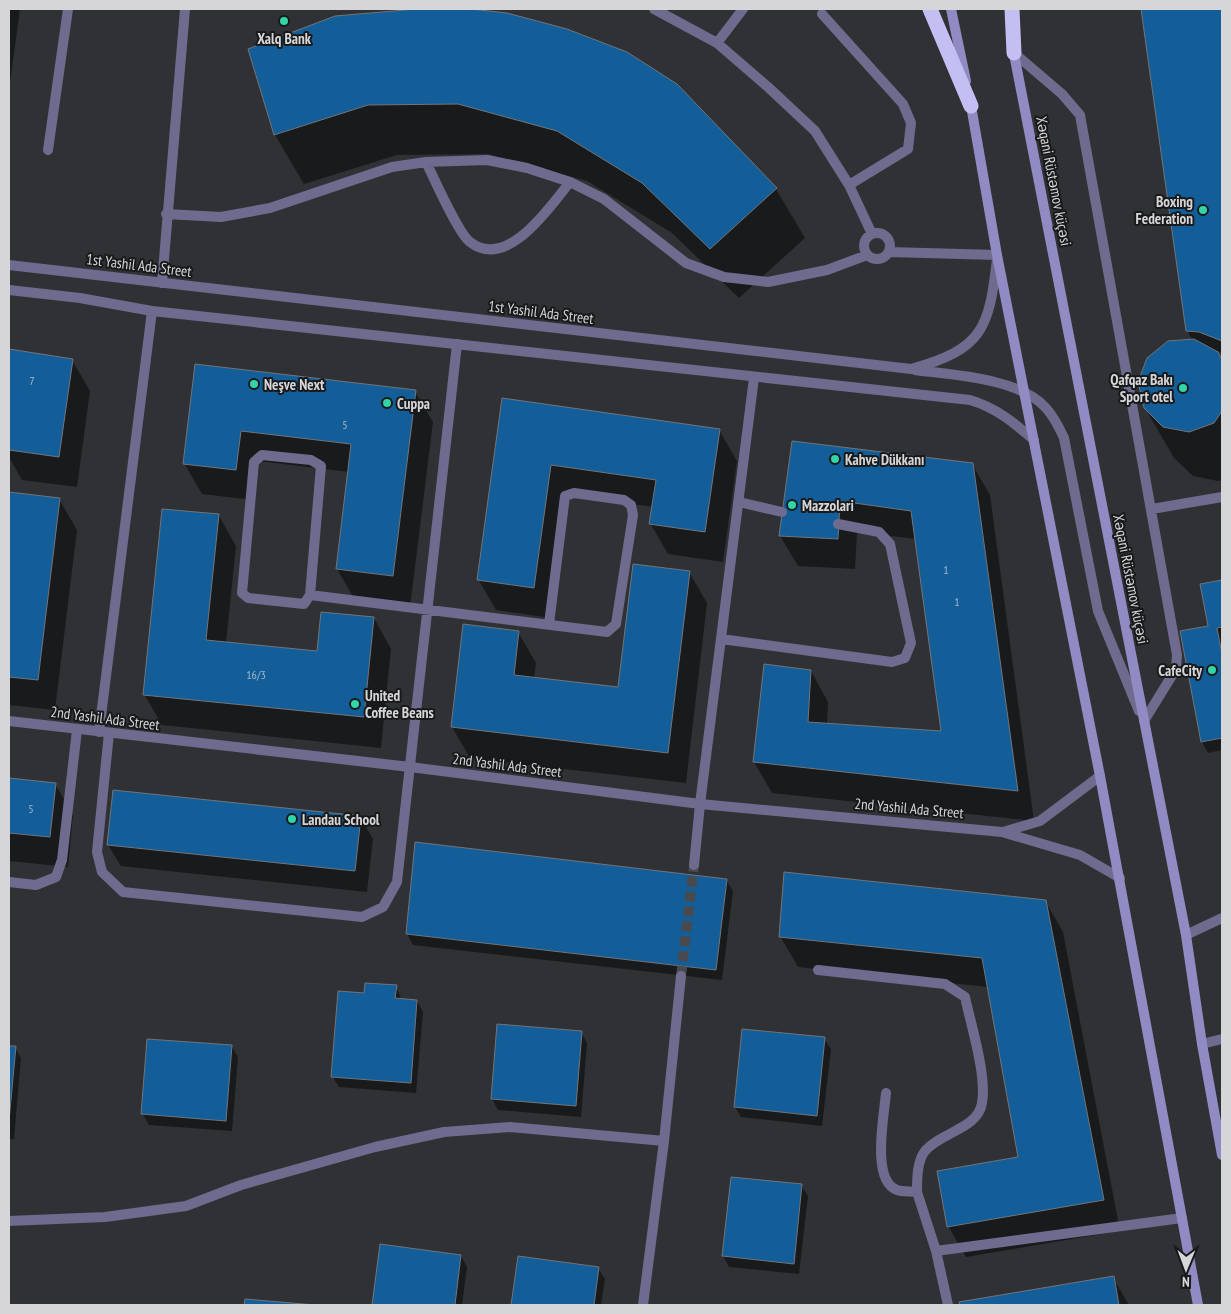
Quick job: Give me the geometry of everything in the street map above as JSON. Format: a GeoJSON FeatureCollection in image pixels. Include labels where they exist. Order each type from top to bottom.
{"type":"FeatureCollection","features":[{"type":"Feature","properties":{"kind":"highway"},"geometry":{"type":"LineString","coordinates":[[930,9],[971,106]]}},
{"type":"Feature","properties":{"kind":"highway"},"geometry":{"type":"LineString","coordinates":[[1012,9],[1014,53]]}},
{"type":"Feature","properties":{"kind":"main road"},"geometry":{"type":"LineString","coordinates":[[951,9],[971,106],[997,255],[1120,878],[1198,1305]]}},
{"type":"Feature","properties":{"kind":"main road","name":"Xəqani Rüstəmov küçəsi"},"geometry":{"type":"LineString","coordinates":[[1006,9],[1186,935],[1202,1044],[1222,1155]]}},
{"type":"Feature","properties":{"kind":"street"},"geometry":{"type":"LineString","coordinates":[[48,150],[68,9]]}},
{"type":"Feature","properties":{"kind":"street"},"geometry":{"type":"LineString","coordinates":[[162,283],[166,214],[185,9]]}},
{"type":"Feature","properties":{"kind":"street"},"geometry":{"type":"LineString","coordinates":[[654,9],[717,43],[768,87],[814,132],[849,185],[872,234]]}},
{"type":"Feature","properties":{"kind":"street"},"geometry":{"type":"LineString","coordinates":[[717,43],[742,9]]}},
{"type":"Feature","properties":{"kind":"street"},"geometry":{"type":"LineString","coordinates":[[822,14],[903,104],[911,123],[908,149],[849,185]]}},
{"type":"Feature","properties":{"kind":"street"},"geometry":{"type":"LineString","coordinates":[[1014,53],[1062,94],[1080,115],[1177,655],[1176,669],[1144,721]]}},
{"type":"Feature","properties":{"kind":"street"},"geometry":{"type":"LineString","coordinates":[[166,214],[221,217],[270,208],[392,167],[426,162],[486,160],[528,168],[570,182],[604,199],[686,263],[724,277],[768,282],[828,270],[867,256]]}},
{"type":"Feature","properties":{"kind":"street"},"geometry":{"type":"LineString","coordinates":[[426,162],[468,242],[484,250],[500,248],[521,237],[543,217],[570,182]]}},
{"type":"Feature","properties":{"kind":"street"},"geometry":{"type":"LineString","coordinates":[[872,234],[882,234],[890,242],[889,252],[886,256],[876,260],[867,256],[864,251],[865,241],[872,234]]}},
{"type":"Feature","properties":{"kind":"street"},"geometry":{"type":"LineString","coordinates":[[889,252],[997,255]]}},
{"type":"Feature","properties":{"kind":"street","name":"1st Yashil Ada Street"},"geometry":{"type":"LineString","coordinates":[[9,265],[911,369],[941,361],[959,351],[975,338],[992,303],[997,255]]}},
{"type":"Feature","properties":{"kind":"street"},"geometry":{"type":"LineString","coordinates":[[9,290],[80,298],[152,311],[970,400],[987,405],[1005,415],[1034,440]]}},
{"type":"Feature","properties":{"kind":"street"},"geometry":{"type":"LineString","coordinates":[[152,311],[104,733],[97,852],[102,872],[123,892],[362,917],[383,908],[397,882],[457,344]]}},
{"type":"Feature","properties":{"kind":"street"},"geometry":{"type":"LineString","coordinates":[[911,369],[985,380],[1014,388],[1045,407],[1056,421],[1064,438],[1098,611],[1144,721]]}},
{"type":"Feature","properties":{"kind":"street"},"geometry":{"type":"LineString","coordinates":[[694,865],[700,804],[754,378]]}},
{"type":"Feature","properties":{"kind":"street"},"geometry":{"type":"LineString","coordinates":[[262,455],[311,460],[321,466],[310,594],[304,604],[248,598],[242,593],[254,462],[262,455]]}},
{"type":"Feature","properties":{"kind":"street"},"geometry":{"type":"LineString","coordinates":[[310,594],[606,632],[616,624],[633,515],[631,504],[624,500],[574,494],[565,496],[548,624]]}},
{"type":"Feature","properties":{"kind":"street"},"geometry":{"type":"LineString","coordinates":[[1152,509],[1222,497]]}},
{"type":"Feature","properties":{"kind":"street"},"geometry":{"type":"LineString","coordinates":[[739,502],[782,512]]}},
{"type":"Feature","properties":{"kind":"street"},"geometry":{"type":"LineString","coordinates":[[721,639],[892,662],[905,658],[911,643],[890,544],[879,532],[838,524]]}},
{"type":"Feature","properties":{"kind":"street","name":"2nd Yashil Ada Street"},"geometry":{"type":"LineString","coordinates":[[9,721],[410,767],[700,804],[1002,832],[1080,856],[1120,878]]}},
{"type":"Feature","properties":{"kind":"street"},"geometry":{"type":"LineString","coordinates":[[9,882],[36,885],[56,877],[62,860],[77,730]]}},
{"type":"Feature","properties":{"kind":"street","name":"2nd Yashil Ada Street"},"geometry":{"type":"LineString","coordinates":[[1002,832],[1040,821],[1100,776]]}},
{"type":"Feature","properties":{"kind":"street"},"geometry":{"type":"LineString","coordinates":[[1186,935],[1222,918]]}},
{"type":"Feature","properties":{"kind":"street"},"geometry":{"type":"LineString","coordinates":[[818,970],[945,984],[965,997],[981,1073],[982,1103],[976,1118],[939,1139],[924,1152],[917,1174],[917,1192],[936,1252],[948,1305]]}},
{"type":"Feature","properties":{"kind":"street"},"geometry":{"type":"LineString","coordinates":[[643,1305],[664,1141],[681,976]]}},
{"type":"Feature","properties":{"kind":"street"},"geometry":{"type":"LineString","coordinates":[[1202,1044],[1222,1040]]}},
{"type":"Feature","properties":{"kind":"street"},"geometry":{"type":"LineString","coordinates":[[886,1094],[881,1163],[884,1179],[896,1190],[917,1192]]}},
{"type":"Feature","properties":{"kind":"street"},"geometry":{"type":"LineString","coordinates":[[9,1221],[105,1217],[186,1206],[260,1180],[374,1147],[444,1132],[510,1128],[664,1141]]}},
{"type":"Feature","properties":{"kind":"street"},"geometry":{"type":"LineString","coordinates":[[936,1252],[1182,1218]]}},
{"type":"Feature","properties":{"kind":"building"},"geometry":{"type":"Polygon","coordinates":[[[417,9],[471,9],[507,13],[567,29],[627,52],[677,84],[777,188],[710,249],[642,183],[557,131],[458,104],[368,105],[274,135],[248,49],[335,16],[417,9]]]}},
{"type":"Feature","properties":{"kind":"building"},"geometry":{"type":"Polygon","coordinates":[[[1141,9],[1222,9],[1222,341],[1199,332],[1186,331],[1141,9]]]}},
{"type":"Feature","properties":{"kind":"building"},"geometry":{"type":"Polygon","coordinates":[[[1194,339],[1218,352],[1222,360],[1222,411],[1214,423],[1189,432],[1163,427],[1144,408],[1138,382],[1147,358],[1168,341],[1194,339]]]}},
{"type":"Feature","properties":{"kind":"building"},"geometry":{"type":"Polygon","coordinates":[[[9,349],[73,359],[59,457],[9,450],[9,349]]]}},
{"type":"Feature","properties":{"kind":"building"},"geometry":{"type":"Polygon","coordinates":[[[195,364],[416,390],[393,576],[336,569],[351,444],[241,431],[236,470],[183,464],[195,364]]]}},
{"type":"Feature","properties":{"kind":"building"},"geometry":{"type":"Polygon","coordinates":[[[502,398],[720,429],[705,532],[649,524],[656,480],[551,465],[534,588],[477,580],[502,398]]]}},
{"type":"Feature","properties":{"kind":"building"},"geometry":{"type":"Polygon","coordinates":[[[792,441],[973,463],[1018,791],[753,762],[764,664],[811,670],[808,722],[941,731],[911,511],[840,501],[838,539],[779,536],[792,441]]]}},
{"type":"Feature","properties":{"kind":"building"},"geometry":{"type":"Polygon","coordinates":[[[9,492],[60,498],[38,680],[9,677],[9,492]]]}},
{"type":"Feature","properties":{"kind":"building"},"geometry":{"type":"Polygon","coordinates":[[[162,509],[219,514],[206,640],[317,651],[321,612],[374,617],[364,717],[143,695],[162,509]]]}},
{"type":"Feature","properties":{"kind":"building"},"geometry":{"type":"Polygon","coordinates":[[[633,564],[690,571],[668,753],[451,727],[463,624],[519,631],[514,675],[618,687],[633,564]]]}},
{"type":"Feature","properties":{"kind":"building"},"geometry":{"type":"Polygon","coordinates":[[[1222,580],[1222,627],[1217,628],[1222,654],[1222,738],[1201,742],[1180,631],[1208,626],[1200,584],[1222,580]]]}},
{"type":"Feature","properties":{"kind":"building"},"geometry":{"type":"Polygon","coordinates":[[[9,778],[56,783],[50,837],[9,833],[9,778]]]}},
{"type":"Feature","properties":{"kind":"building"},"geometry":{"type":"Polygon","coordinates":[[[113,790],[361,816],[355,871],[107,845],[113,790]]]}},
{"type":"Feature","properties":{"kind":"building"},"geometry":{"type":"Polygon","coordinates":[[[415,842],[727,879],[716,970],[406,934],[415,842]]]}},
{"type":"Feature","properties":{"kind":"building"},"geometry":{"type":"Polygon","coordinates":[[[784,872],[1046,900],[1104,1200],[947,1227],[937,1171],[1018,1157],[982,958],[779,937],[784,872]]]}},
{"type":"Feature","properties":{"kind":"building"},"geometry":{"type":"Polygon","coordinates":[[[365,983],[397,985],[395,998],[417,1000],[411,1083],[331,1077],[338,991],[364,993],[365,983]]]}},
{"type":"Feature","properties":{"kind":"building"},"geometry":{"type":"Polygon","coordinates":[[[497,1024],[582,1031],[576,1106],[491,1099],[497,1024]]]}},
{"type":"Feature","properties":{"kind":"building"},"geometry":{"type":"Polygon","coordinates":[[[742,1029],[825,1037],[817,1116],[734,1107],[742,1029]]]}},
{"type":"Feature","properties":{"kind":"building"},"geometry":{"type":"Polygon","coordinates":[[[147,1039],[232,1045],[226,1121],[141,1114],[147,1039]]]}},
{"type":"Feature","properties":{"kind":"building"},"geometry":{"type":"Polygon","coordinates":[[[9,1046],[16,1046],[9,1121],[9,1046]]]}},
{"type":"Feature","properties":{"kind":"building"},"geometry":{"type":"Polygon","coordinates":[[[731,1177],[802,1184],[794,1264],[722,1256],[731,1177]]]}},
{"type":"Feature","properties":{"kind":"building"},"geometry":{"type":"Polygon","coordinates":[[[380,1244],[461,1255],[455,1305],[372,1305],[380,1244]]]}},
{"type":"Feature","properties":{"kind":"building"},"geometry":{"type":"Polygon","coordinates":[[[518,1256],[599,1267],[594,1305],[511,1305],[518,1256]]]}},
{"type":"Feature","properties":{"kind":"building"},"geometry":{"type":"Polygon","coordinates":[[[1114,1276],[1119,1305],[960,1305],[959,1302],[1114,1276]]]}},
{"type":"Feature","properties":{"kind":"building"},"geometry":{"type":"Polygon","coordinates":[[[245,1299],[315,1305],[244,1305],[245,1299]]]}},
{"type":"Feature","properties":{"kind":"tunnel"},"geometry":{"type":"LineString","coordinates":[[681,976],[694,865]]}},
{"type":"Feature","properties":{"kind":"place","name":"Xalq Bank"},"geometry":{"type":"Point","coordinates":[284,21]}},
{"type":"Feature","properties":{"kind":"place","name":"Boxing Federation"},"geometry":{"type":"Point","coordinates":[1203,210]}},
{"type":"Feature","properties":{"kind":"place","name":"Neşve Next"},"geometry":{"type":"Point","coordinates":[254,384]}},
{"type":"Feature","properties":{"kind":"place","name":"Qafqaz Bakı Sport otel"},"geometry":{"type":"Point","coordinates":[1183,388]}},
{"type":"Feature","properties":{"kind":"place","name":"Cuppa"},"geometry":{"type":"Point","coordinates":[387,403]}},
{"type":"Feature","properties":{"kind":"place","name":"Kahve Dükkanı"},"geometry":{"type":"Point","coordinates":[835,459]}},
{"type":"Feature","properties":{"kind":"place","name":"Mazzolari"},"geometry":{"type":"Point","coordinates":[792,505]}},
{"type":"Feature","properties":{"kind":"place","name":"CafeCity"},"geometry":{"type":"Point","coordinates":[1212,670]}},
{"type":"Feature","properties":{"kind":"place","name":"United Coffee Beans"},"geometry":{"type":"Point","coordinates":[355,704]}},
{"type":"Feature","properties":{"kind":"place","name":"Landau School"},"geometry":{"type":"Point","coordinates":[292,819]}}]}
